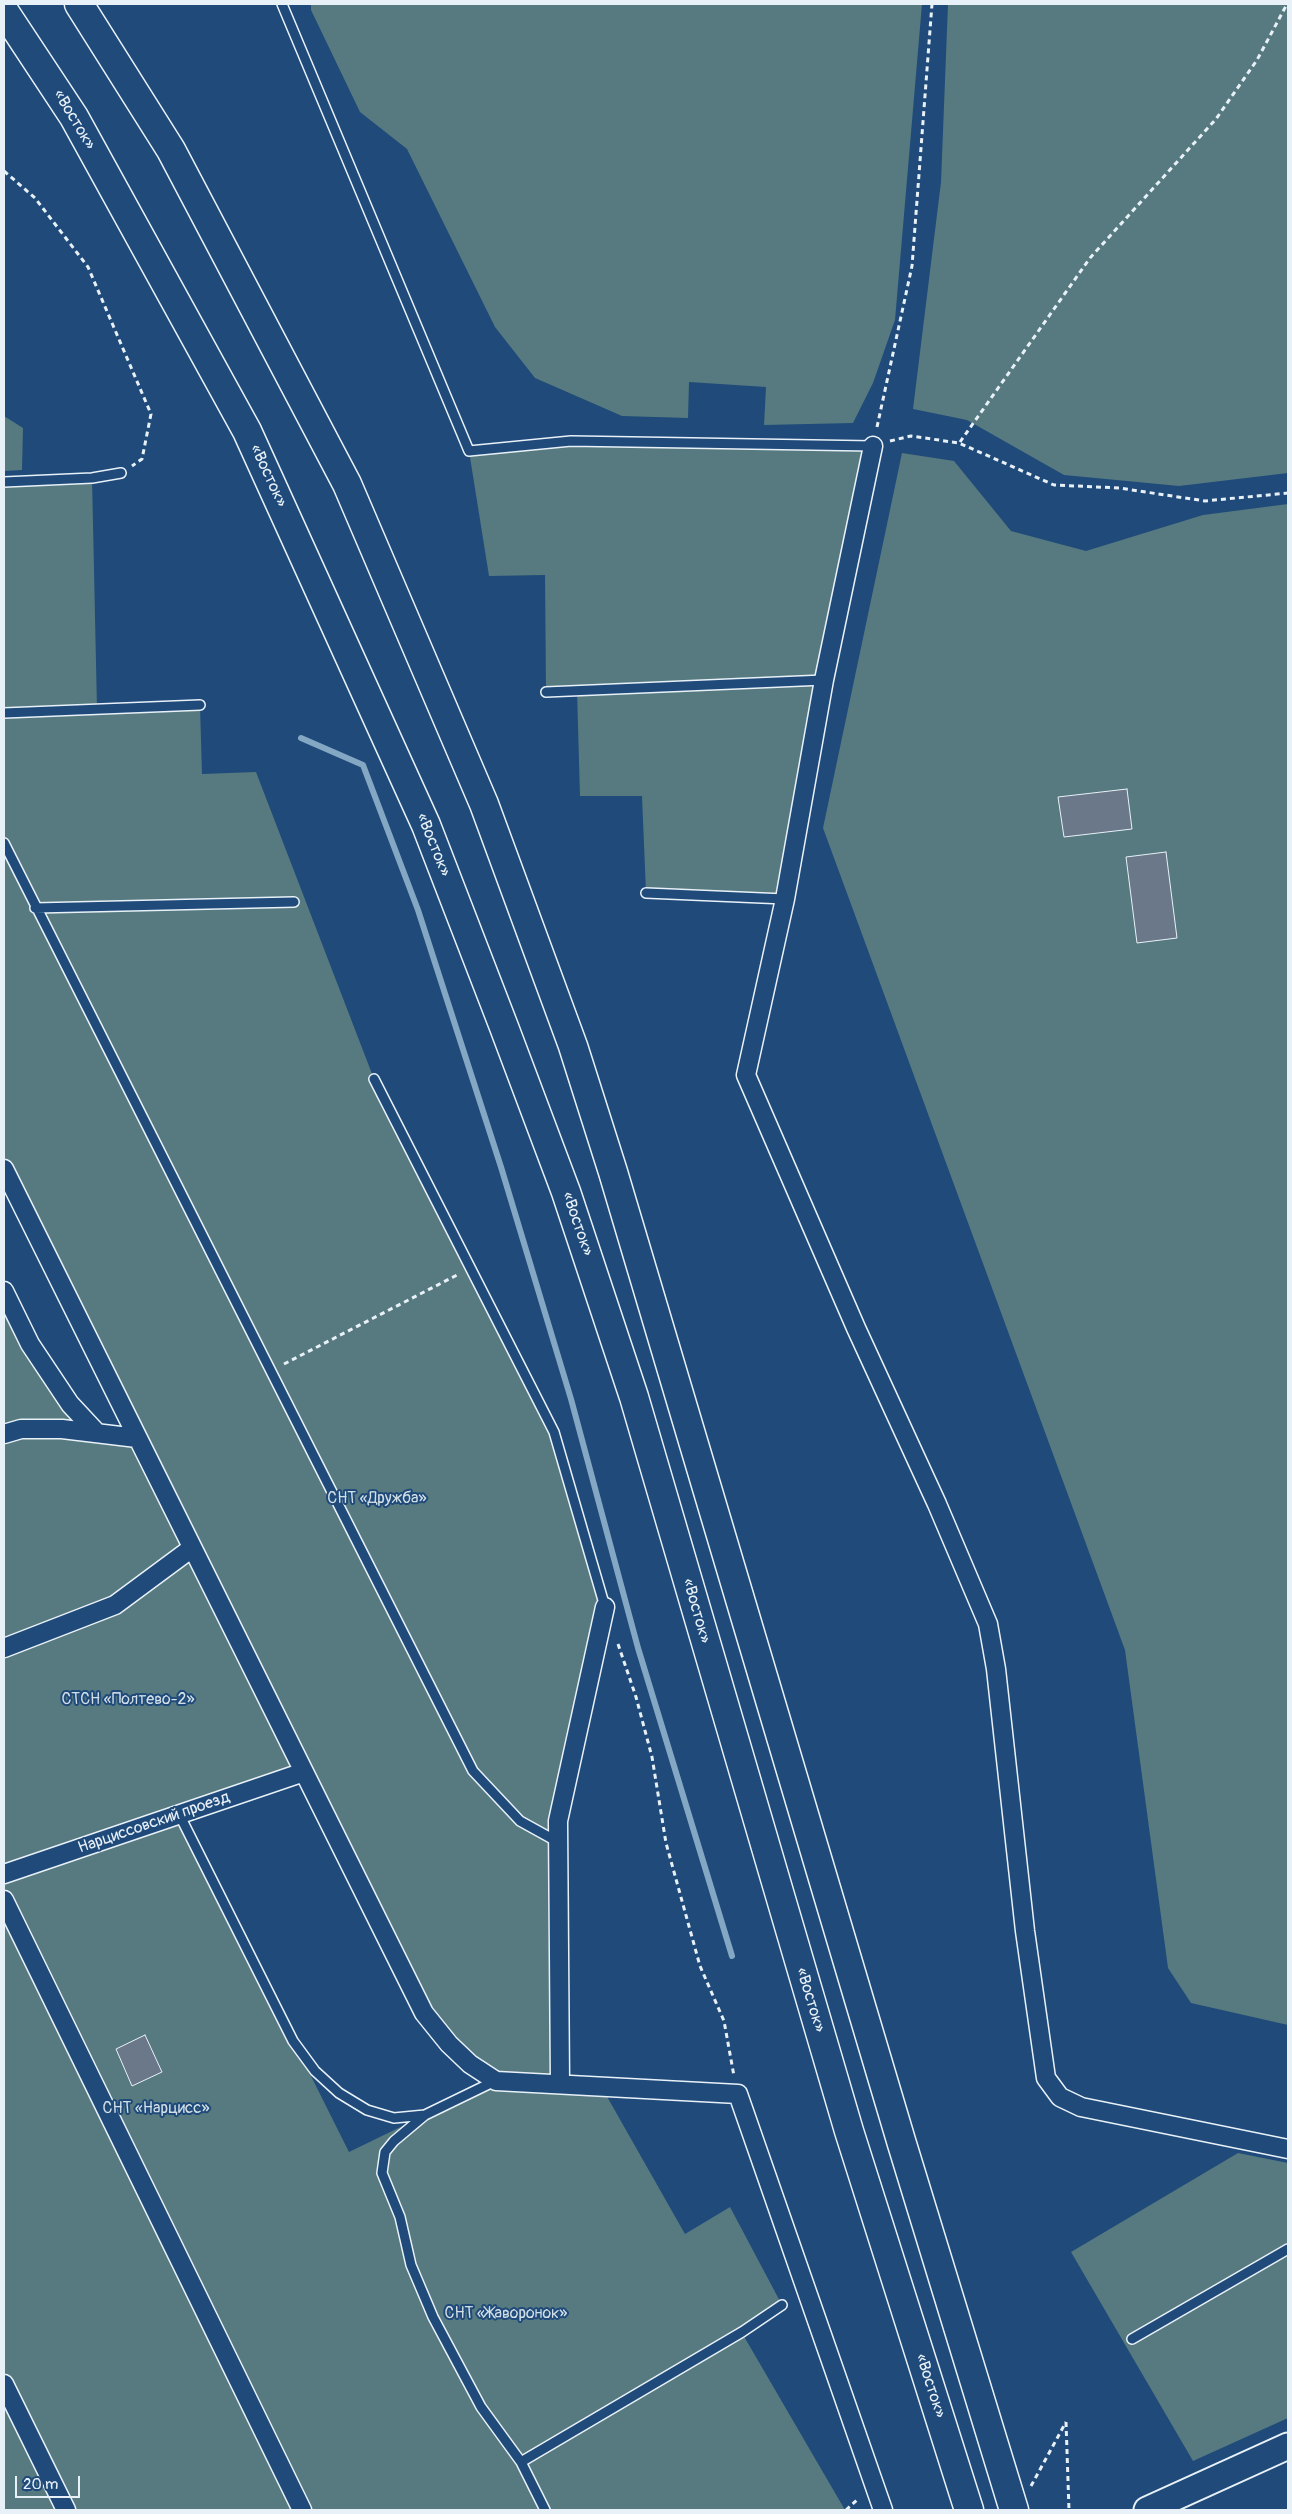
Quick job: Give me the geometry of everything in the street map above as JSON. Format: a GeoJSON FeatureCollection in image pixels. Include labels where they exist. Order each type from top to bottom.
{"type":"FeatureCollection","features":[{"type":"Feature","properties":{"kind":"highway"},"geometry":{"type":"LineString","coordinates":[[79,4],[171,150],[347,484],[484,804],[573,1046],[613,1172],[902,2144],[1012,2502]]}},
{"type":"Feature","properties":{"kind":"highway","name":"«Восток»"},"geometry":{"type":"LineString","coordinates":[[4,11],[78,125],[247,431],[426,825],[566,1192],[634,1396],[846,2122],[969,2510]]}},
{"type":"Feature","properties":{"kind":"street"},"geometry":{"type":"LineString","coordinates":[[873,446],[824,680],[785,900],[746,1075],[856,1328],[937,1504],[988,1624],[996,1669],[1025,1931],[1046,2078],[1060,2097],[1081,2106],[1288,2149]]}},
{"type":"Feature","properties":{"kind":"street"},"geometry":{"type":"LineString","coordinates":[[4,1169],[424,2013],[448,2044],[470,2064],[496,2081],[738,2094],[883,2510]]}},
{"type":"Feature","properties":{"kind":"street"},"geometry":{"type":"LineString","coordinates":[[4,1291],[30,1344],[70,1404],[97,1433]]}},
{"type":"Feature","properties":{"kind":"street"},"geometry":{"type":"LineString","coordinates":[[4,1434],[21,1429],[62,1429],[137,1438]]}},
{"type":"Feature","properties":{"kind":"street"},"geometry":{"type":"LineString","coordinates":[[4,1648],[115,1605],[192,1548]]}},
{"type":"Feature","properties":{"kind":"street"},"geometry":{"type":"LineString","coordinates":[[560,2084],[558,1821],[605,1607]]}},
{"type":"Feature","properties":{"kind":"street","name":"Нарциссовский проезд"},"geometry":{"type":"LineString","coordinates":[[4,1874],[304,1772]]}},
{"type":"Feature","properties":{"kind":"street"},"geometry":{"type":"LineString","coordinates":[[4,1900],[302,2510]]}},
{"type":"Feature","properties":{"kind":"street"},"geometry":{"type":"LineString","coordinates":[[4,2384],[66,2510]]}},
{"type":"Feature","properties":{"kind":"street"},"geometry":{"type":"LineString","coordinates":[[1147,2510],[1288,2446]]}},
{"type":"Feature","properties":{"kind":"lane"},"geometry":{"type":"LineString","coordinates":[[282,4],[469,451],[572,441],[873,446]]}},
{"type":"Feature","properties":{"kind":"lane"},"geometry":{"type":"LineString","coordinates":[[4,482],[92,478],[121,473]]}},
{"type":"Feature","properties":{"kind":"lane"},"geometry":{"type":"LineString","coordinates":[[546,692],[824,680]]}},
{"type":"Feature","properties":{"kind":"lane"},"geometry":{"type":"LineString","coordinates":[[4,712],[200,705]]}},
{"type":"Feature","properties":{"kind":"lane"},"geometry":{"type":"LineString","coordinates":[[4,842],[35,908],[473,1771],[520,1821],[558,1842]]}},
{"type":"Feature","properties":{"kind":"lane"},"geometry":{"type":"LineString","coordinates":[[646,893],[785,900]]}},
{"type":"Feature","properties":{"kind":"lane"},"geometry":{"type":"LineString","coordinates":[[35,908],[294,902]]}},
{"type":"Feature","properties":{"kind":"lane"},"geometry":{"type":"LineString","coordinates":[[374,1080],[554,1432],[605,1607]]}},
{"type":"Feature","properties":{"kind":"lane"},"geometry":{"type":"LineString","coordinates":[[179,1814],[293,2041],[315,2071],[339,2093],[367,2110],[394,2118],[426,2115]]}},
{"type":"Feature","properties":{"kind":"lane"},"geometry":{"type":"LineString","coordinates":[[496,2081],[426,2115],[394,2141],[385,2152],[382,2173],[400,2217],[411,2265],[433,2317],[482,2407],[521,2462],[546,2510]]}},
{"type":"Feature","properties":{"kind":"lane"},"geometry":{"type":"LineString","coordinates":[[1132,2340],[1288,2249]]}},
{"type":"Feature","properties":{"kind":"lane"},"geometry":{"type":"LineString","coordinates":[[521,2462],[742,2332],[782,2305]]}},
{"type":"Feature","properties":{"kind":"path"},"geometry":{"type":"LineString","coordinates":[[932,4],[912,266],[873,446],[911,436],[959,443],[1054,485],[1119,488],[1206,500],[1288,493]]}},
{"type":"Feature","properties":{"kind":"path"},"geometry":{"type":"LineString","coordinates":[[959,443],[1090,258],[1216,119],[1257,60],[1287,4]]}},
{"type":"Feature","properties":{"kind":"path"},"geometry":{"type":"LineString","coordinates":[[4,171],[35,198],[88,267],[151,414],[142,459],[121,473]]}},
{"type":"Feature","properties":{"kind":"path"},"geometry":{"type":"LineString","coordinates":[[270,1371],[470,1268]]}},
{"type":"Feature","properties":{"kind":"path"},"geometry":{"type":"LineString","coordinates":[[618,1643],[636,1696],[652,1757],[666,1843],[700,1966],[724,2021],[738,2094]]}},
{"type":"Feature","properties":{"kind":"path"},"geometry":{"type":"LineString","coordinates":[[1012,2502],[1033,2485],[1066,2422],[1069,2510]]}},
{"type":"Feature","properties":{"kind":"green space"},"geometry":{"type":"Polygon","coordinates":[[[311,4],[922,4],[895,320],[873,383],[853,423],[764,425],[766,387],[689,382],[688,418],[622,416],[535,378],[495,327],[407,149],[360,112],[311,10],[311,4]]]}},
{"type":"Feature","properties":{"kind":"green space"},"geometry":{"type":"Polygon","coordinates":[[[948,4],[1288,4],[1288,473],[1179,486],[1064,475],[967,420],[913,409],[941,182],[948,4]]]}},
{"type":"Feature","properties":{"kind":"green space"},"geometry":{"type":"Polygon","coordinates":[[[4,416],[23,428],[22,470],[4,471],[4,416]]]}},
{"type":"Feature","properties":{"kind":"green space"},"geometry":{"type":"Polygon","coordinates":[[[571,441],[873,446],[785,899],[646,893],[642,796],[580,796],[577,691],[546,692],[545,575],[489,576],[469,451],[571,441]]]}},
{"type":"Feature","properties":{"kind":"green space"},"geometry":{"type":"Polygon","coordinates":[[[902,453],[954,461],[1011,531],[1086,551],[1203,515],[1288,504],[1288,2025],[1191,2003],[1168,1968],[1125,1650],[823,828],[902,453]]]}},
{"type":"Feature","properties":{"kind":"green space"},"geometry":{"type":"Polygon","coordinates":[[[92,478],[97,709],[200,705],[202,774],[256,772],[374,1079],[554,1432],[605,1607],[558,1821],[561,2083],[601,2086],[685,2234],[730,2207],[782,2305],[742,2333],[845,2510],[4,2510],[4,1291],[97,1433],[136,1438],[4,1168],[4,482],[92,478]],[[304,1772],[180,1814],[349,2152],[495,2081],[449,2044],[304,1772]]]}},
{"type":"Feature","properties":{"kind":"green space"},"geometry":{"type":"Polygon","coordinates":[[[1238,2153],[1288,2163],[1288,2418],[1193,2461],[1071,2252],[1238,2153]]]}},
{"type":"Feature","properties":{"kind":"building"},"geometry":{"type":"Polygon","coordinates":[[[1127,789],[1132,829],[1064,837],[1058,797],[1127,789]]]}},
{"type":"Feature","properties":{"kind":"building"},"geometry":{"type":"Polygon","coordinates":[[[1166,852],[1177,938],[1137,943],[1126,857],[1166,852]]]}},
{"type":"Feature","properties":{"kind":"building"},"geometry":{"type":"Polygon","coordinates":[[[145,2035],[162,2072],[132,2086],[116,2049],[145,2035]]]}},
{"type":"Feature","properties":{"kind":"waterway"},"geometry":{"type":"LineString","coordinates":[[301,738],[363,765],[418,910],[501,1167],[571,1399],[638,1648],[732,1956]]}},
{"type":"Feature","properties":{"kind":"park label","name":"СНТ «Дружба»"},"geometry":{"type":"Point","coordinates":[377,1499]}},
{"type":"Feature","properties":{"kind":"park label","name":"СТСН «Полтево-2»"},"geometry":{"type":"Point","coordinates":[128,1700]}},
{"type":"Feature","properties":{"kind":"park label","name":"СНТ «Нарцисс»"},"geometry":{"type":"Point","coordinates":[156,2109]}},
{"type":"Feature","properties":{"kind":"park label","name":"СНТ «Жаворонок»"},"geometry":{"type":"Point","coordinates":[506,2314]}}]}
